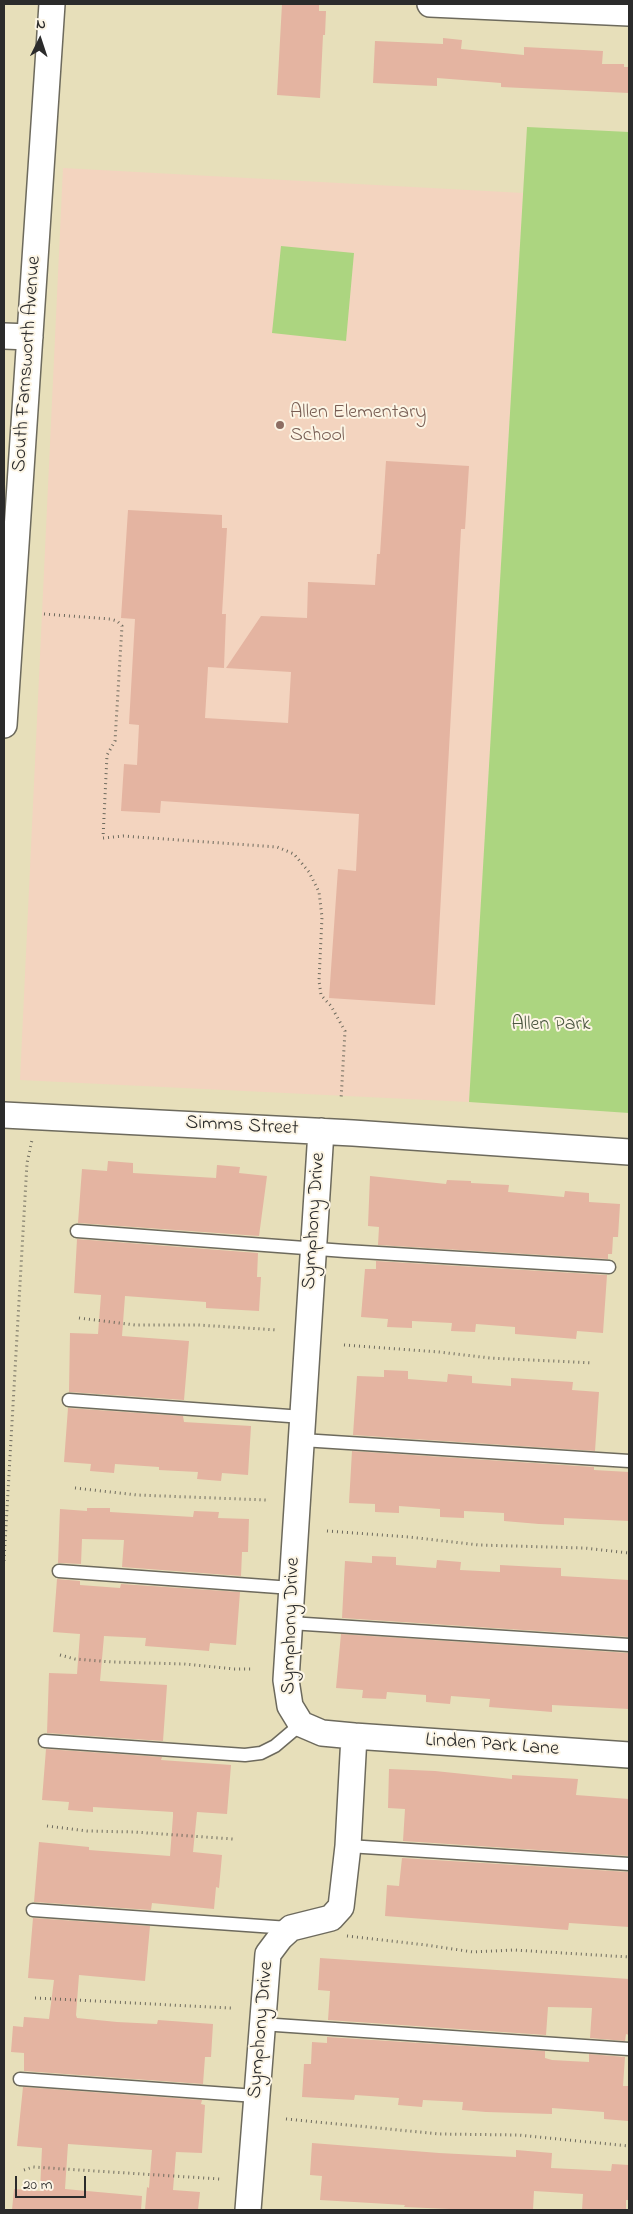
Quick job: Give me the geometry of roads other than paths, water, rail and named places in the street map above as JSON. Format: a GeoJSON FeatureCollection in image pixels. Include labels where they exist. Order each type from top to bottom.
{"type":"FeatureCollection","features":[{"type":"Feature","properties":{"kind":"street","name":"South Farnsworth Avenue"},"geometry":{"type":"LineString","coordinates":[[4,725],[52,4]]}},
{"type":"Feature","properties":{"kind":"street"},"geometry":{"type":"LineString","coordinates":[[430,4],[629,14]]}},
{"type":"Feature","properties":{"kind":"street"},"geometry":{"type":"LineString","coordinates":[[4,336],[30,337]]}},
{"type":"Feature","properties":{"kind":"street","name":"Simms Street"},"geometry":{"type":"LineString","coordinates":[[4,1115],[321,1131],[629,1152]]}},
{"type":"Feature","properties":{"kind":"street","name":"Symphony Drive"},"geometry":{"type":"LineString","coordinates":[[321,1131],[286,1680],[290,1706],[301,1724],[322,1733],[354,1736]]}},
{"type":"Feature","properties":{"kind":"street"},"geometry":{"type":"LineString","coordinates":[[292,1928],[330,1918],[341,1907],[348,1846],[354,1736]]}},
{"type":"Feature","properties":{"kind":"street","name":"Linden Park Lane"},"geometry":{"type":"LineString","coordinates":[[354,1736],[629,1755]]}},
{"type":"Feature","properties":{"kind":"street","name":"Symphony Drive"},"geometry":{"type":"LineString","coordinates":[[248,2210],[261,2024],[268,1954],[280,1938],[292,1928]]}},
{"type":"Feature","properties":{"kind":"lane"},"geometry":{"type":"LineString","coordinates":[[77,1231],[314,1249],[609,1267]]}},
{"type":"Feature","properties":{"kind":"lane"},"geometry":{"type":"LineString","coordinates":[[69,1400],[302,1428],[629,1461]]}},
{"type":"Feature","properties":{"kind":"lane"},"geometry":{"type":"LineString","coordinates":[[59,1571],[292,1588]]}},
{"type":"Feature","properties":{"kind":"lane"},"geometry":{"type":"LineString","coordinates":[[290,1623],[629,1645]]}},
{"type":"Feature","properties":{"kind":"lane"},"geometry":{"type":"LineString","coordinates":[[45,1742],[245,1756],[260,1753],[274,1746],[301,1724]]}},
{"type":"Feature","properties":{"kind":"lane"},"geometry":{"type":"LineString","coordinates":[[348,1846],[629,1864]]}},
{"type":"Feature","properties":{"kind":"lane"},"geometry":{"type":"LineString","coordinates":[[33,1910],[292,1928]]}},
{"type":"Feature","properties":{"kind":"lane"},"geometry":{"type":"LineString","coordinates":[[261,2024],[629,2049]]}},
{"type":"Feature","properties":{"kind":"lane"},"geometry":{"type":"LineString","coordinates":[[20,2079],[256,2096]]}},
{"type":"Feature","properties":{"kind":"place","name":"Allen Elementary School"},"geometry":{"type":"Point","coordinates":[280,425]}},
{"type":"Feature","properties":{"kind":"park label","name":"Allen Park"},"geometry":{"type":"Point","coordinates":[551,1026]}}]}
